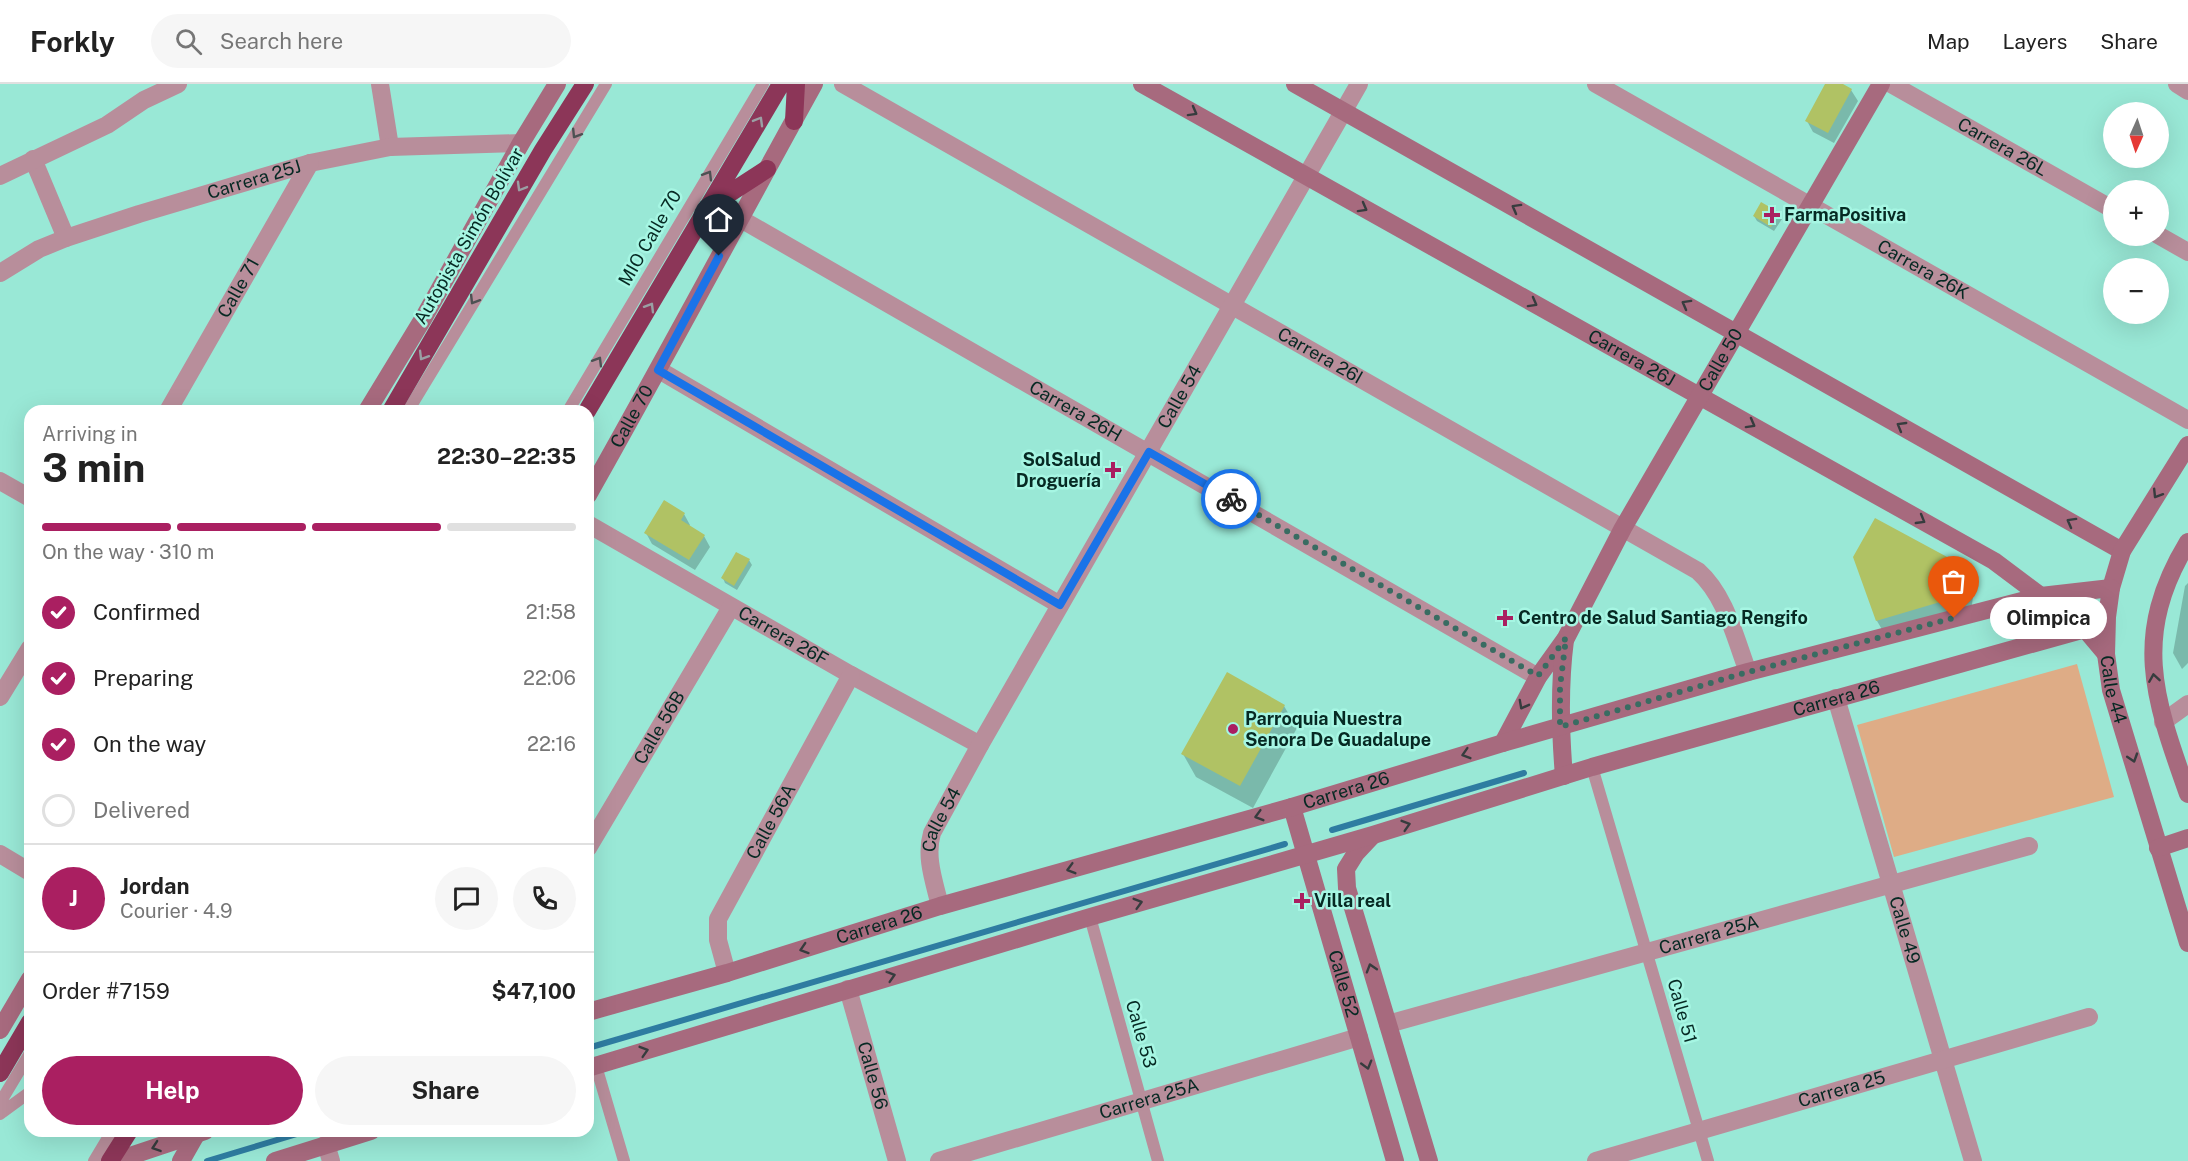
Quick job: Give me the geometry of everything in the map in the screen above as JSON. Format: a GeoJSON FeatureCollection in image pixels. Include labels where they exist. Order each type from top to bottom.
{"type":"FeatureCollection","features":[{"type":"Feature","properties":{"kind":"highway","name":"Autopista Simón Bolívar"},"geometry":{"type":"LineString","coordinates":[[395,405],[543,150],[585,84]]}},
{"type":"Feature","properties":{"kind":"highway"},"geometry":{"type":"LineString","coordinates":[[591,405],[781,84]]}},
{"type":"Feature","properties":{"kind":"highway"},"geometry":{"type":"LineString","coordinates":[[794,120],[796,84]]}},
{"type":"Feature","properties":{"kind":"highway"},"geometry":{"type":"LineString","coordinates":[[709,207],[766,169]]}},
{"type":"Feature","properties":{"kind":"highway"},"geometry":{"type":"LineString","coordinates":[[0,1073],[24,1032]]}},
{"type":"Feature","properties":{"kind":"highway"},"geometry":{"type":"LineString","coordinates":[[110,1161],[125,1137]]}},
{"type":"Feature","properties":{"kind":"street"},"geometry":{"type":"LineString","coordinates":[[0,176],[107,125],[144,100],[178,84]]}},
{"type":"Feature","properties":{"kind":"street"},"geometry":{"type":"LineString","coordinates":[[380,84],[390,147]]}},
{"type":"Feature","properties":{"kind":"street"},"geometry":{"type":"LineString","coordinates":[[371,405],[423,319],[521,143],[557,84]]}},
{"type":"Feature","properties":{"kind":"street","name":"Calle 70"},"geometry":{"type":"LineString","coordinates":[[594,484],[814,84]]}},
{"type":"Feature","properties":{"kind":"street","name":"Carrera 26I"},"geometry":{"type":"LineString","coordinates":[[843,84],[1233,304],[1698,571],[1707,579],[1719,598],[1748,672]]}},
{"type":"Feature","properties":{"kind":"street","name":"Carrera 26J"},"geometry":{"type":"LineString","coordinates":[[1142,84],[1994,561],[2085,629],[2106,654]]}},
{"type":"Feature","properties":{"kind":"street"},"geometry":{"type":"LineString","coordinates":[[1295,84],[2122,551]]}},
{"type":"Feature","properties":{"kind":"street","name":"Calle 54"},"geometry":{"type":"LineString","coordinates":[[940,906],[928,846],[932,833],[980,745],[1359,84]]}},
{"type":"Feature","properties":{"kind":"street","name":"Carrera 26K"},"geometry":{"type":"LineString","coordinates":[[1596,84],[2188,420]]}},
{"type":"Feature","properties":{"kind":"street","name":"Calle 50"},"geometry":{"type":"LineString","coordinates":[[1503,743],[1538,676],[1566,638],[1623,528],[1881,84]]}},
{"type":"Feature","properties":{"kind":"street","name":"Carrera 26L"},"geometry":{"type":"LineString","coordinates":[[1891,84],[2103,204]]}},
{"type":"Feature","properties":{"kind":"street"},"geometry":{"type":"LineString","coordinates":[[2177,84],[2188,90]]}},
{"type":"Feature","properties":{"kind":"street","name":"Carrera 25J"},"geometry":{"type":"LineString","coordinates":[[0,273],[39,249],[66,238],[310,163],[390,147],[521,143]]}},
{"type":"Feature","properties":{"kind":"street"},"geometry":{"type":"LineString","coordinates":[[33,159],[66,238]]}},
{"type":"Feature","properties":{"kind":"street","name":"Calle 71"},"geometry":{"type":"LineString","coordinates":[[171,405],[310,163]]}},
{"type":"Feature","properties":{"kind":"street","name":"Carrera 26H"},"geometry":{"type":"LineString","coordinates":[[739,218],[1538,676]]}},
{"type":"Feature","properties":{"kind":"street"},"geometry":{"type":"LineString","coordinates":[[2169,241],[2188,252]]}},
{"type":"Feature","properties":{"kind":"street"},"geometry":{"type":"LineString","coordinates":[[423,319],[440,328]]}},
{"type":"Feature","properties":{"kind":"street"},"geometry":{"type":"LineString","coordinates":[[658,370],[1060,605]]}},
{"type":"Feature","properties":{"kind":"street","name":"Calle 44"},"geometry":{"type":"LineString","coordinates":[[2188,445],[2122,551],[2111,588],[2106,654],[2111,690],[2188,943]]}},
{"type":"Feature","properties":{"kind":"street"},"geometry":{"type":"LineString","coordinates":[[0,481],[24,495]]}},
{"type":"Feature","properties":{"kind":"street","name":"Carrera 26F"},"geometry":{"type":"LineString","coordinates":[[594,527],[851,675],[980,745]]}},
{"type":"Feature","properties":{"kind":"street"},"geometry":{"type":"LineString","coordinates":[[2188,542],[2163,593],[2154,628],[2152,666],[2163,722],[2188,791]]}},
{"type":"Feature","properties":{"kind":"street","name":"Carrera 26"},"geometry":{"type":"LineString","coordinates":[[594,1010],[727,973],[940,906],[1292,807],[1748,672],[2041,596],[2111,588]]}},
{"type":"Feature","properties":{"kind":"street","name":"Calle 56B"},"geometry":{"type":"LineString","coordinates":[[594,839],[731,607]]}},
{"type":"Feature","properties":{"kind":"street","name":"Carrera 26"},"geometry":{"type":"LineString","coordinates":[[594,1066],[1090,917],[1373,835],[1592,767],[2085,629]]}},
{"type":"Feature","properties":{"kind":"street","name":"Calle 50"},"geometry":{"type":"LineString","coordinates":[[1564,776],[1560,687],[1566,638]]}},
{"type":"Feature","properties":{"kind":"street"},"geometry":{"type":"LineString","coordinates":[[0,697],[8,667],[24,653]]}},
{"type":"Feature","properties":{"kind":"street","name":"Calle 56A"},"geometry":{"type":"LineString","coordinates":[[727,973],[718,940],[718,919],[851,675]]}},
{"type":"Feature","properties":{"kind":"street","name":"Calle 49"},"geometry":{"type":"LineString","coordinates":[[1836,698],[1973,1161]]}},
{"type":"Feature","properties":{"kind":"street"},"geometry":{"type":"LineString","coordinates":[[2163,722],[2188,704]]}},
{"type":"Feature","properties":{"kind":"street","name":"Calle 52"},"geometry":{"type":"LineString","coordinates":[[1292,807],[1395,1161]]}},
{"type":"Feature","properties":{"kind":"street","name":"Calle 52"},"geometry":{"type":"LineString","coordinates":[[1373,835],[1356,852],[1346,869],[1347,888],[1429,1161]]}},
{"type":"Feature","properties":{"kind":"street"},"geometry":{"type":"LineString","coordinates":[[2158,848],[2188,838]]}},
{"type":"Feature","properties":{"kind":"street","name":"Carrera 25A"},"geometry":{"type":"LineString","coordinates":[[1388,1024],[2029,846]]}},
{"type":"Feature","properties":{"kind":"street"},"geometry":{"type":"LineString","coordinates":[[0,854],[24,868]]}},
{"type":"Feature","properties":{"kind":"street"},"geometry":{"type":"LineString","coordinates":[[0,1030],[24,989]]}},
{"type":"Feature","properties":{"kind":"street","name":"Calle 56"},"geometry":{"type":"LineString","coordinates":[[848,989],[897,1161]]}},
{"type":"Feature","properties":{"kind":"street","name":"Carrera 25"},"geometry":{"type":"LineString","coordinates":[[1596,1161],[2089,1017]]}},
{"type":"Feature","properties":{"kind":"street","name":"Carrera 25A"},"geometry":{"type":"LineString","coordinates":[[939,1161],[1359,1037]]}},
{"type":"Feature","properties":{"kind":"street"},"geometry":{"type":"LineString","coordinates":[[114,1161],[185,1137]]}},
{"type":"Feature","properties":{"kind":"street"},"geometry":{"type":"LineString","coordinates":[[181,1161],[197,1137]]}},
{"type":"Feature","properties":{"kind":"street"},"geometry":{"type":"LineString","coordinates":[[275,1161],[328,1153],[359,1137]]}},
{"type":"Feature","properties":{"kind":"lane"},"geometry":{"type":"LineString","coordinates":[[412,405],[606,84]]}},
{"type":"Feature","properties":{"kind":"lane","name":"MIO Calle 70"},"geometry":{"type":"LineString","coordinates":[[572,405],[763,84]]}},
{"type":"Feature","properties":{"kind":"lane","name":"Calle 51"},"geometry":{"type":"LineString","coordinates":[[1592,767],[1707,1161]]}},
{"type":"Feature","properties":{"kind":"lane","name":"Calle 53"},"geometry":{"type":"LineString","coordinates":[[1090,917],[1158,1161]]}},
{"type":"Feature","properties":{"kind":"lane"},"geometry":{"type":"LineString","coordinates":[[0,1103],[24,1063]]}},
{"type":"Feature","properties":{"kind":"lane"},"geometry":{"type":"LineString","coordinates":[[594,1073],[624,1161]]}},
{"type":"Feature","properties":{"kind":"lane"},"geometry":{"type":"LineString","coordinates":[[0,1114],[24,1096]]}},
{"type":"Feature","properties":{"kind":"lane"},"geometry":{"type":"LineString","coordinates":[[94,1161],[108,1137]]}},
{"type":"Feature","properties":{"kind":"shaded area"},"geometry":{"type":"Polygon","coordinates":[[[2077,664],[2114,797],[1894,857],[1857,725],[2077,664]]]}},
{"type":"Feature","properties":{"kind":"building"},"geometry":{"type":"Polygon","coordinates":[[[1825,84],[1843,84],[1852,89],[1828,133],[1805,121],[1825,84]]]}},
{"type":"Feature","properties":{"kind":"building"},"geometry":{"type":"Polygon","coordinates":[[[1761,202],[1780,213],[1771,227],[1753,216],[1761,202]]]}},
{"type":"Feature","properties":{"kind":"building"},"geometry":{"type":"Polygon","coordinates":[[[664,500],[685,513],[681,520],[705,535],[689,560],[644,533],[664,500]]]}},
{"type":"Feature","properties":{"kind":"building"},"geometry":{"type":"Polygon","coordinates":[[[1875,518],[1962,565],[1957,597],[1876,621],[1853,557],[1875,518]]]}},
{"type":"Feature","properties":{"kind":"building"},"geometry":{"type":"Polygon","coordinates":[[[736,552],[750,559],[734,586],[721,578],[736,552]]]}},
{"type":"Feature","properties":{"kind":"building","name":"Parroquia Nuestra Senora De Guadalupe"},"geometry":{"type":"Polygon","coordinates":[[[1227,672],[1285,705],[1240,786],[1181,754],[1227,672]]]}},
{"type":"Feature","properties":{"kind":"waterway"},"geometry":{"type":"LineString","coordinates":[[1332,830],[1524,773]]}},
{"type":"Feature","properties":{"kind":"waterway"},"geometry":{"type":"LineString","coordinates":[[594,1046],[1285,844]]}},
{"type":"Feature","properties":{"kind":"waterway"},"geometry":{"type":"LineString","coordinates":[[207,1161],[287,1137]]}},
{"type":"Feature","properties":{"kind":"way so far"},"geometry":{"type":"LineString","coordinates":[[1231,499],[1538,676],[1566,638],[1560,687],[1560,727],[1748,672],[1954,618]]}},
{"type":"Feature","properties":{"kind":"place","name":"FarmaPositiva"},"geometry":{"type":"Point","coordinates":[1772,215]}},
{"type":"Feature","properties":{"kind":"place","name":"SolSalud Droguería"},"geometry":{"type":"Point","coordinates":[1113,470]}},
{"type":"Feature","properties":{"kind":"place","name":"Centro de Salud Santiago Rengifo"},"geometry":{"type":"Point","coordinates":[1505,618]}},
{"type":"Feature","properties":{"kind":"place","name":"Olimpica"},"geometry":{"type":"Point","coordinates":[1954,618]}},
{"type":"Feature","properties":{"kind":"place","name":"Parroquia Nuestra Senora De Guadalupe"},"geometry":{"type":"Point","coordinates":[1233,729]}},
{"type":"Feature","properties":{"kind":"place","name":"Villa real"},"geometry":{"type":"Point","coordinates":[1302,901]}},
{"type":"Feature","properties":{"kind":"route"},"geometry":{"type":"LineString","coordinates":[[719,256],[658,370],[1060,605],[1149,452],[1231,499]]}}]}
